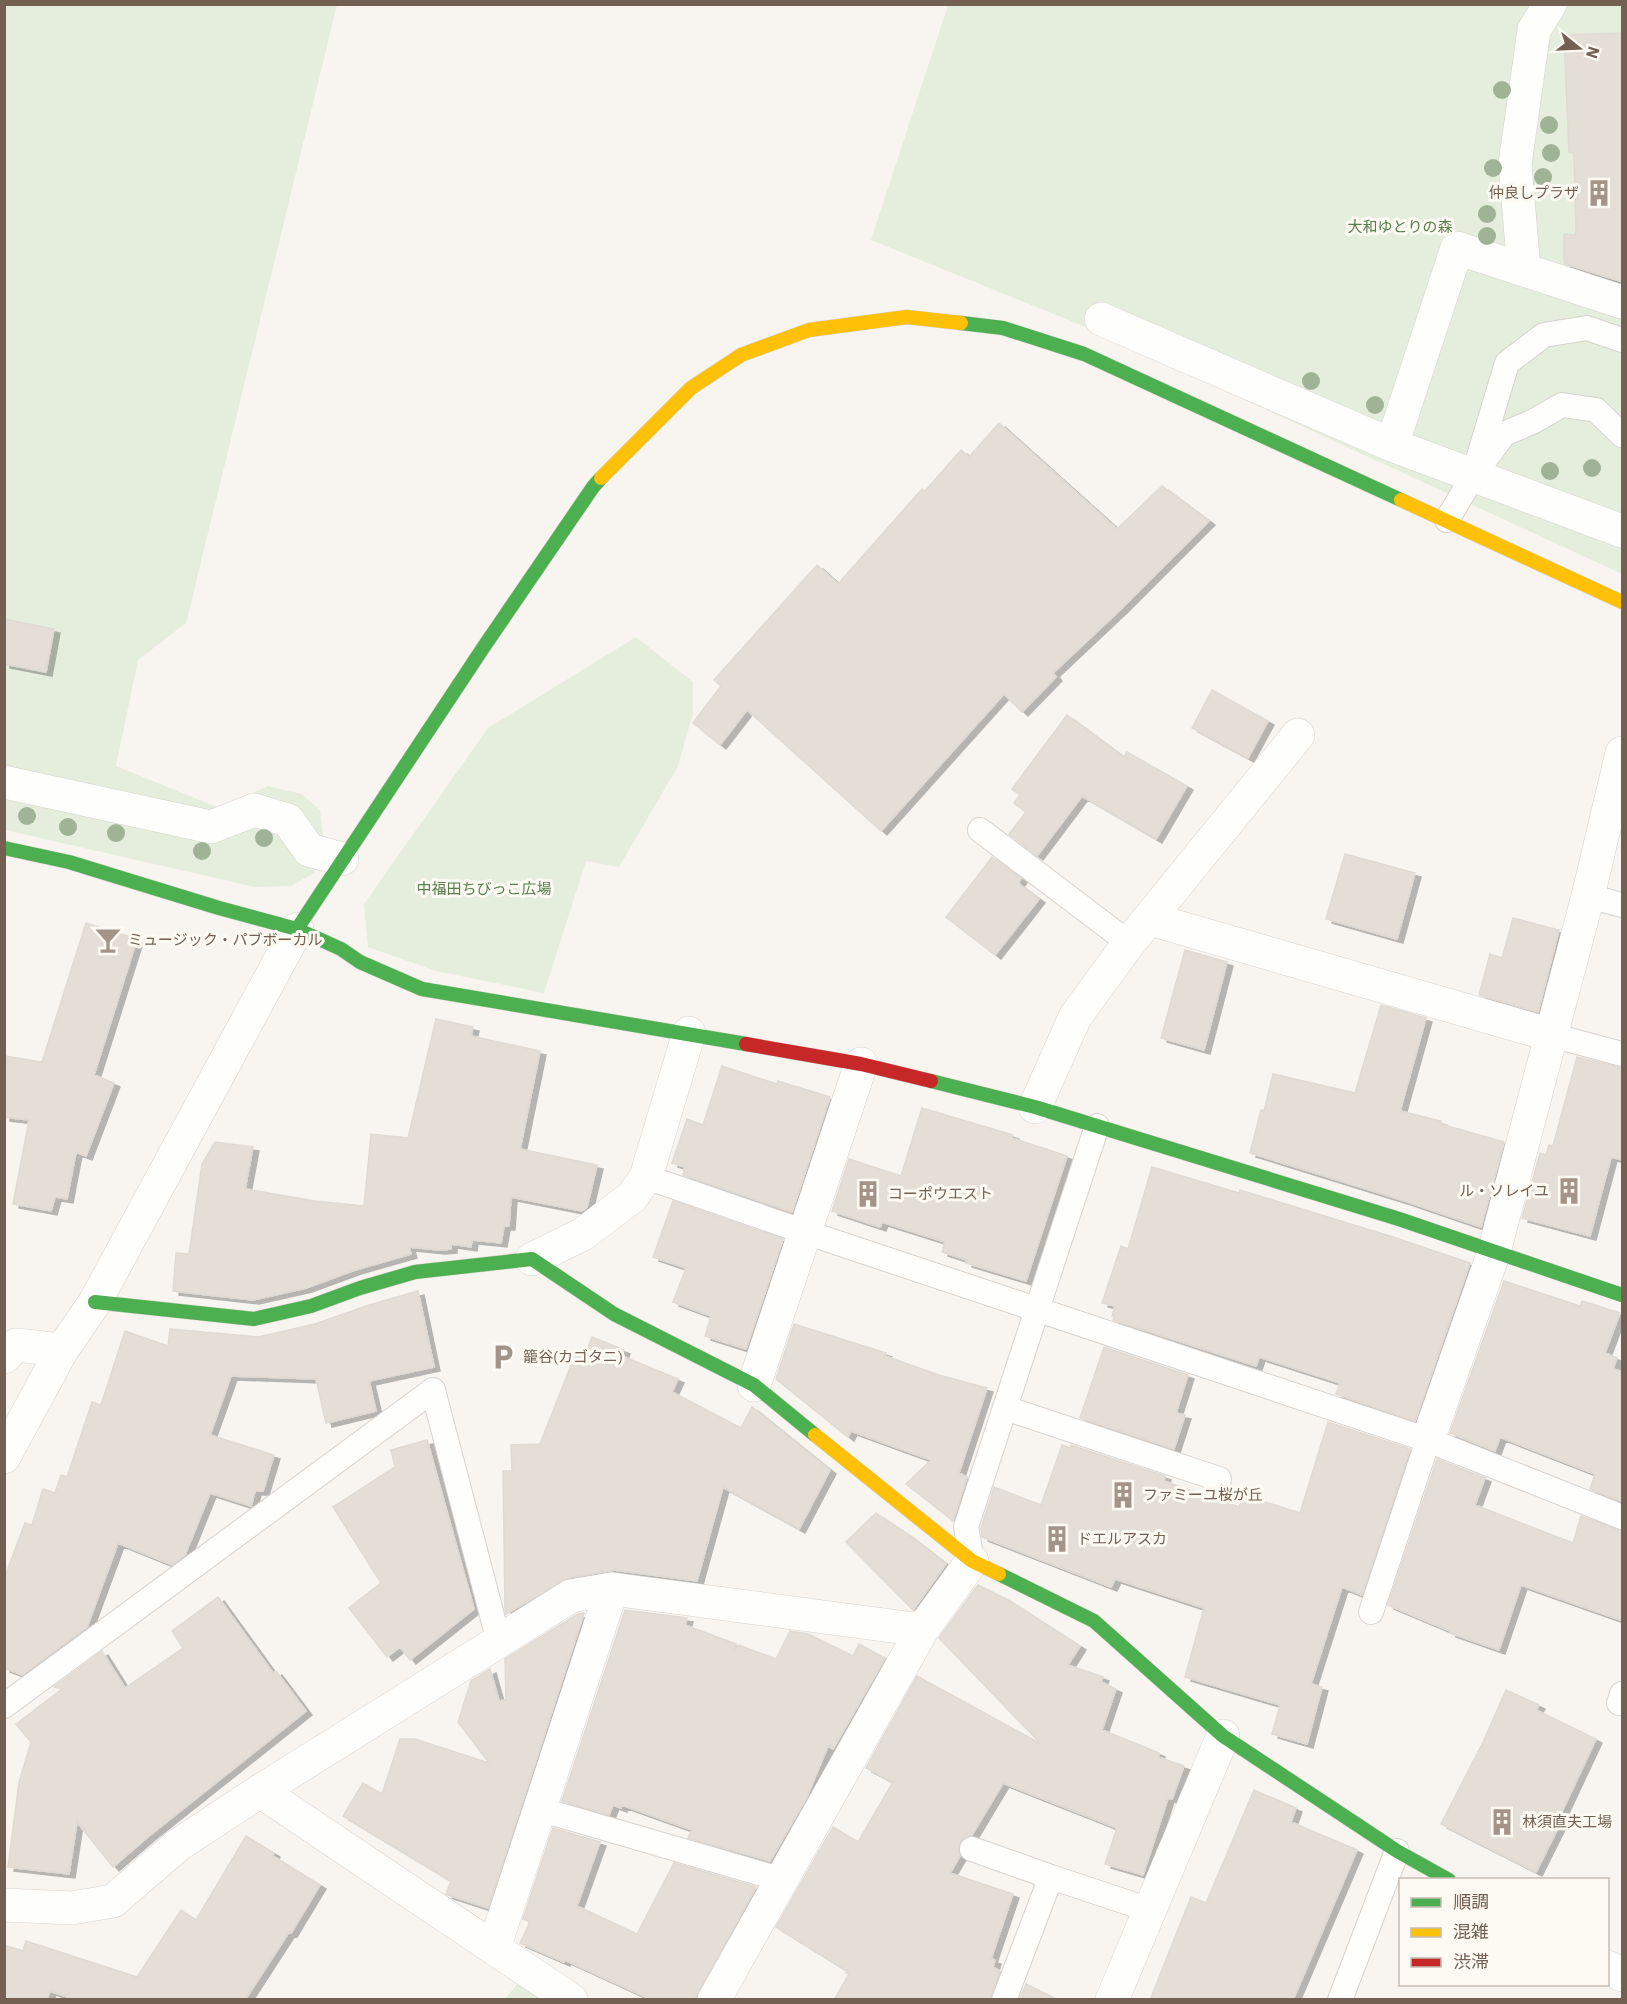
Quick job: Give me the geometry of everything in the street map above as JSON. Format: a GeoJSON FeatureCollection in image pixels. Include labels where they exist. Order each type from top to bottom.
{"type":"FeatureCollection","features":[{"type":"Feature","properties":{"kind":"street"},"geometry":{"type":"LineString","coordinates":[[1524,270],[1515,164],[1533,30],[1550,4]]}},
{"type":"Feature","properties":{"kind":"street"},"geometry":{"type":"LineString","coordinates":[[1392,445],[1457,248],[1623,302]]}},
{"type":"Feature","properties":{"kind":"street"},"geometry":{"type":"LineString","coordinates":[[4,1457],[62,1350],[95,1302],[297,929],[342,859],[593,487],[691,388],[741,355],[809,330],[907,318],[1003,328],[1084,354],[1623,602]]}},
{"type":"Feature","properties":{"kind":"street"},"geometry":{"type":"LineString","coordinates":[[1101,319],[1392,445],[1623,531]]}},
{"type":"Feature","properties":{"kind":"street"},"geometry":{"type":"LineString","coordinates":[[1035,1107],[1075,1017],[1140,931],[1298,735]]}},
{"type":"Feature","properties":{"kind":"street"},"geometry":{"type":"LineString","coordinates":[[1428,1440],[1494,1252],[1588,896],[1623,753]]}},
{"type":"Feature","properties":{"kind":"street"},"geometry":{"type":"LineString","coordinates":[[4,782],[211,826],[254,810],[288,820],[309,850],[342,859]]}},
{"type":"Feature","properties":{"kind":"street"},"geometry":{"type":"LineString","coordinates":[[4,848],[69,862],[219,908],[297,929],[341,949],[360,962],[422,989],[861,1064],[1035,1107],[1399,1219],[1623,1295]]}},
{"type":"Feature","properties":{"kind":"street"},"geometry":{"type":"LineString","coordinates":[[1140,931],[1551,1035]]}},
{"type":"Feature","properties":{"kind":"street"},"geometry":{"type":"LineString","coordinates":[[95,1302],[254,1319],[311,1306],[360,1288],[415,1272],[532,1259],[583,1234],[632,1197],[646,1177],[689,1034]]}},
{"type":"Feature","properties":{"kind":"street"},"geometry":{"type":"LineString","coordinates":[[754,1385],[861,1064]]}},
{"type":"Feature","properties":{"kind":"street"},"geometry":{"type":"LineString","coordinates":[[532,1259],[614,1314],[754,1385],[972,1561],[1094,1621],[1223,1736],[1397,1851],[1445,1878]]}},
{"type":"Feature","properties":{"kind":"street"},"geometry":{"type":"LineString","coordinates":[[4,1357],[16,1345],[62,1350]]}},
{"type":"Feature","properties":{"kind":"street"},"geometry":{"type":"LineString","coordinates":[[714,2000],[922,1630],[972,1561]]}},
{"type":"Feature","properties":{"kind":"street"},"geometry":{"type":"LineString","coordinates":[[4,1905],[72,1908],[113,1900],[178,1845],[571,1596],[612,1589],[922,1630]]}},
{"type":"Feature","properties":{"kind":"street"},"geometry":{"type":"LineString","coordinates":[[494,1948],[612,1589]]}},
{"type":"Feature","properties":{"kind":"street"},"geometry":{"type":"LineString","coordinates":[[1112,2000],[1223,1736]]}},
{"type":"Feature","properties":{"kind":"street"},"geometry":{"type":"LineString","coordinates":[[260,1791],[571,2000]]}},
{"type":"Feature","properties":{"kind":"street"},"geometry":{"type":"LineString","coordinates":[[1609,1968],[1623,1975]]}},
{"type":"Feature","properties":{"kind":"lane"},"geometry":{"type":"LineString","coordinates":[[1473,476],[1508,363],[1544,335],[1587,328],[1623,340]]}},
{"type":"Feature","properties":{"kind":"lane"},"geometry":{"type":"LineString","coordinates":[[1447,520],[1473,476],[1504,434],[1562,405],[1596,410],[1623,435]]}},
{"type":"Feature","properties":{"kind":"lane"},"geometry":{"type":"LineString","coordinates":[[980,830],[1140,931]]}},
{"type":"Feature","properties":{"kind":"lane"},"geometry":{"type":"LineString","coordinates":[[1588,896],[1623,905]]}},
{"type":"Feature","properties":{"kind":"lane"},"geometry":{"type":"LineString","coordinates":[[1551,1035],[1623,1054]]}},
{"type":"Feature","properties":{"kind":"lane"},"geometry":{"type":"LineString","coordinates":[[972,1561],[966,1527],[1097,1126]]}},
{"type":"Feature","properties":{"kind":"lane"},"geometry":{"type":"LineString","coordinates":[[646,1177],[1428,1440],[1623,1517]]}},
{"type":"Feature","properties":{"kind":"lane"},"geometry":{"type":"LineString","coordinates":[[4,1706],[433,1390],[499,1641]]}},
{"type":"Feature","properties":{"kind":"lane"},"geometry":{"type":"LineString","coordinates":[[1005,1408],[1219,1479]]}},
{"type":"Feature","properties":{"kind":"lane"},"geometry":{"type":"LineString","coordinates":[[1371,1612],[1428,1440]]}},
{"type":"Feature","properties":{"kind":"lane"},"geometry":{"type":"LineString","coordinates":[[539,1809],[783,1880]]}},
{"type":"Feature","properties":{"kind":"lane"},"geometry":{"type":"LineString","coordinates":[[972,1849],[1150,1910]]}},
{"type":"Feature","properties":{"kind":"lane"},"geometry":{"type":"LineString","coordinates":[[1341,2000],[1397,1851]]}},
{"type":"Feature","properties":{"kind":"lane"},"geometry":{"type":"LineString","coordinates":[[1004,2000],[1051,1877]]}},
{"type":"Feature","properties":{"kind":"green space"},"geometry":{"type":"Polygon","coordinates":[[[5,5],[337,5],[186,623],[138,660],[116,766],[219,808],[268,786],[302,794],[320,810],[324,844],[314,873],[291,886],[255,887],[5,830],[5,5]]]}},
{"type":"Feature","properties":{"kind":"green space","name":"大和ゆとりの森"},"geometry":{"type":"Polygon","coordinates":[[[948,5],[1622,5],[1622,574],[1098,332],[871,240],[948,5]]]}},
{"type":"Feature","properties":{"kind":"green space","name":"中福田ちびっこ広場"},"geometry":{"type":"Polygon","coordinates":[[[636,637],[693,682],[693,713],[678,766],[619,867],[586,861],[544,993],[436,971],[368,947],[364,904],[488,728],[636,637]]]}},
{"type":"Feature","properties":{"kind":"green space"},"geometry":{"type":"Polygon","coordinates":[[[519,1982],[542,2000],[504,2000],[519,1982]]]}},
{"type":"Feature","properties":{"kind":"building","name":"仲良しプラザ"},"geometry":{"type":"Polygon","coordinates":[[[1623,33],[1623,282],[1565,264],[1564,234],[1576,235],[1574,153],[1569,152],[1564,35],[1623,33]]]}},
{"type":"Feature","properties":{"kind":"building"},"geometry":{"type":"Polygon","coordinates":[[[999,423],[1117,529],[1162,486],[1209,521],[1053,673],[1056,677],[1022,712],[1004,694],[881,831],[747,710],[720,745],[693,723],[721,686],[714,680],[817,565],[838,584],[922,489],[925,491],[961,450],[969,457],[999,423]]]}},
{"type":"Feature","properties":{"kind":"building"},"geometry":{"type":"Polygon","coordinates":[[[4,619],[54,629],[46,672],[4,664],[4,619]]]}},
{"type":"Feature","properties":{"kind":"building"},"geometry":{"type":"Polygon","coordinates":[[[1212,690],[1268,721],[1248,758],[1192,728],[1212,690]]]}},
{"type":"Feature","properties":{"kind":"building"},"geometry":{"type":"Polygon","coordinates":[[[1067,715],[1124,757],[1127,752],[1187,786],[1156,839],[1082,796],[1037,856],[1009,834],[1026,812],[1014,803],[1020,795],[1012,789],[1067,715]]]}},
{"type":"Feature","properties":{"kind":"building"},"geometry":{"type":"Polygon","coordinates":[[[1345,854],[1415,873],[1397,939],[1326,919],[1345,854]]]}},
{"type":"Feature","properties":{"kind":"building"},"geometry":{"type":"Polygon","coordinates":[[[992,857],[1021,879],[1018,883],[1039,899],[995,955],[946,917],[992,857]]]}},
{"type":"Feature","properties":{"kind":"building"},"geometry":{"type":"Polygon","coordinates":[[[1513,918],[1559,930],[1538,1012],[1479,995],[1490,954],[1502,958],[1513,918]]]}},
{"type":"Feature","properties":{"kind":"building"},"geometry":{"type":"Polygon","coordinates":[[[86,923],[137,939],[94,1075],[114,1083],[86,1156],[76,1152],[67,1199],[55,1197],[51,1211],[13,1204],[29,1120],[4,1117],[4,1056],[42,1062],[86,923]]]}},
{"type":"Feature","properties":{"kind":"building"},"geometry":{"type":"Polygon","coordinates":[[[1185,950],[1227,962],[1204,1050],[1161,1038],[1185,950]]]}},
{"type":"Feature","properties":{"kind":"building"},"geometry":{"type":"Polygon","coordinates":[[[1381,1005],[1426,1018],[1400,1111],[1441,1121],[1441,1124],[1504,1142],[1481,1227],[1250,1153],[1273,1074],[1355,1093],[1381,1005]]]}},
{"type":"Feature","properties":{"kind":"building"},"geometry":{"type":"Polygon","coordinates":[[[436,1019],[473,1027],[471,1036],[540,1051],[520,1149],[597,1165],[587,1207],[582,1211],[511,1197],[509,1226],[504,1226],[501,1243],[472,1240],[471,1247],[451,1244],[451,1249],[439,1250],[409,1247],[411,1254],[355,1270],[306,1288],[253,1300],[173,1291],[176,1253],[189,1254],[202,1164],[215,1142],[253,1147],[245,1189],[315,1201],[364,1206],[371,1134],[408,1138],[436,1019]]]}},
{"type":"Feature","properties":{"kind":"building"},"geometry":{"type":"Polygon","coordinates":[[[1577,1057],[1623,1068],[1623,1160],[1611,1157],[1590,1236],[1522,1218],[1540,1153],[1546,1155],[1549,1145],[1553,1146],[1577,1057]]]}},
{"type":"Feature","properties":{"kind":"building"},"geometry":{"type":"Polygon","coordinates":[[[722,1066],[777,1084],[778,1081],[830,1097],[792,1212],[683,1175],[685,1167],[672,1163],[687,1119],[703,1125],[722,1066]]]}},
{"type":"Feature","properties":{"kind":"building"},"geometry":{"type":"Polygon","coordinates":[[[922,1108],[1013,1135],[1012,1138],[1067,1156],[1026,1281],[966,1263],[967,1260],[942,1252],[945,1242],[882,1222],[880,1227],[832,1211],[849,1159],[901,1176],[922,1108]]]}},
{"type":"Feature","properties":{"kind":"building"},"geometry":{"type":"Polygon","coordinates":[[[1152,1167],[1239,1193],[1240,1190],[1470,1263],[1415,1421],[1336,1394],[1340,1383],[1259,1357],[1256,1366],[1113,1320],[1115,1306],[1102,1303],[1121,1246],[1128,1249],[1152,1167]]]}},
{"type":"Feature","properties":{"kind":"building"},"geometry":{"type":"Polygon","coordinates":[[[673,1201],[783,1239],[746,1349],[705,1336],[711,1316],[673,1302],[686,1268],[653,1257],[673,1201]]]}},
{"type":"Feature","properties":{"kind":"building"},"geometry":{"type":"Polygon","coordinates":[[[1504,1281],[1580,1306],[1582,1301],[1620,1313],[1605,1353],[1617,1358],[1613,1369],[1623,1372],[1623,1502],[1590,1489],[1595,1474],[1500,1437],[1495,1451],[1450,1433],[1504,1281]]]}},
{"type":"Feature","properties":{"kind":"building"},"geometry":{"type":"Polygon","coordinates":[[[418,1291],[434,1367],[369,1381],[376,1411],[326,1423],[316,1379],[231,1376],[210,1435],[274,1455],[263,1491],[255,1491],[251,1506],[210,1493],[185,1555],[172,1565],[118,1543],[87,1627],[22,1675],[4,1668],[4,1579],[25,1523],[32,1525],[43,1489],[55,1493],[61,1475],[67,1477],[92,1402],[101,1405],[125,1331],[168,1346],[170,1329],[258,1337],[315,1324],[418,1291]]]}},
{"type":"Feature","properties":{"kind":"building"},"geometry":{"type":"Polygon","coordinates":[[[794,1324],[886,1353],[885,1356],[939,1375],[987,1388],[959,1473],[967,1477],[953,1521],[906,1484],[931,1460],[851,1431],[848,1437],[776,1379],[794,1324]]]}},
{"type":"Feature","properties":{"kind":"building"},"geometry":{"type":"Polygon","coordinates":[[[592,1337],[624,1350],[622,1356],[678,1379],[672,1392],[741,1428],[752,1407],[830,1470],[799,1529],[723,1487],[697,1581],[614,1570],[568,1578],[506,1614],[503,1471],[512,1471],[511,1445],[540,1444],[575,1355],[584,1358],[592,1337]]]}},
{"type":"Feature","properties":{"kind":"building"},"geometry":{"type":"Polygon","coordinates":[[[1104,1347],[1188,1375],[1176,1413],[1185,1415],[1174,1449],[1080,1418],[1104,1347]]]}},
{"type":"Feature","properties":{"kind":"building"},"geometry":{"type":"Polygon","coordinates":[[[1328,1422],[1410,1449],[1362,1595],[1342,1587],[1311,1684],[1322,1687],[1307,1744],[1272,1734],[1280,1705],[1185,1677],[1204,1608],[1115,1579],[1111,1587],[982,1537],[981,1528],[994,1487],[1041,1505],[1062,1445],[1070,1448],[1071,1445],[1165,1476],[1164,1481],[1239,1507],[1243,1495],[1300,1513],[1328,1422]]]}},
{"type":"Feature","properties":{"kind":"building"},"geometry":{"type":"Polygon","coordinates":[[[427,1440],[474,1609],[410,1660],[400,1647],[387,1657],[349,1608],[381,1583],[333,1507],[395,1467],[391,1450],[427,1440]]]}},
{"type":"Feature","properties":{"kind":"building"},"geometry":{"type":"Polygon","coordinates":[[[1437,1459],[1485,1478],[1475,1505],[1573,1543],[1581,1516],[1623,1531],[1623,1621],[1521,1585],[1499,1650],[1450,1633],[1450,1631],[1388,1605],[1437,1459]]]}},
{"type":"Feature","properties":{"kind":"building"},"geometry":{"type":"Polygon","coordinates":[[[876,1513],[946,1564],[913,1610],[846,1542],[876,1513]]]}},
{"type":"Feature","properties":{"kind":"building"},"geometry":{"type":"Polygon","coordinates":[[[978,1585],[1010,1601],[1080,1646],[1068,1665],[1103,1677],[1101,1682],[1116,1689],[1102,1730],[1159,1753],[1158,1757],[1184,1766],[1172,1799],[1168,1798],[1143,1875],[1105,1864],[1117,1828],[1003,1783],[972,1835],[963,1838],[959,1844],[960,1856],[950,1873],[1013,1894],[991,1959],[995,1960],[993,1967],[1000,1971],[990,2000],[834,2000],[849,1974],[846,1973],[847,1971],[776,1927],[833,1827],[858,1842],[893,1782],[866,1768],[917,1676],[1041,1744],[939,1638],[978,1585]]]}},
{"type":"Feature","properties":{"kind":"building"},"geometry":{"type":"Polygon","coordinates":[[[218,1597],[273,1673],[276,1671],[306,1711],[113,1867],[77,1822],[69,1874],[8,1867],[19,1782],[31,1742],[16,1724],[62,1689],[54,1687],[102,1651],[125,1688],[183,1648],[172,1631],[218,1597]]]}},
{"type":"Feature","properties":{"kind":"building"},"geometry":{"type":"Polygon","coordinates":[[[625,1610],[687,1618],[685,1625],[736,1644],[733,1651],[739,1645],[776,1659],[790,1631],[808,1634],[853,1656],[859,1644],[885,1658],[833,1749],[828,1746],[807,1797],[770,1861],[688,1838],[692,1830],[622,1805],[621,1808],[613,1805],[609,1815],[562,1801],[625,1610]]]}},
{"type":"Feature","properties":{"kind":"building"},"geometry":{"type":"Polygon","coordinates":[[[584,1613],[488,1908],[446,1894],[451,1881],[343,1816],[363,1783],[382,1794],[400,1739],[415,1739],[489,1763],[458,1722],[471,1681],[490,1669],[499,1701],[506,1700],[505,1659],[578,1614],[584,1613]]]}},
{"type":"Feature","properties":{"kind":"building"},"geometry":{"type":"Polygon","coordinates":[[[1506,1690],[1539,1705],[1536,1710],[1596,1739],[1559,1818],[1562,1820],[1536,1872],[1441,1824],[1483,1742],[1506,1690]]]}},
{"type":"Feature","properties":{"kind":"building"},"geometry":{"type":"Polygon","coordinates":[[[1254,1790],[1296,1808],[1291,1822],[1357,1850],[1293,2000],[1150,2000],[1191,1897],[1206,1903],[1254,1790]]]}},
{"type":"Feature","properties":{"kind":"building"},"geometry":{"type":"Polygon","coordinates":[[[553,1828],[600,1842],[577,1906],[637,1934],[674,1863],[756,1887],[694,2000],[652,2000],[565,1960],[564,1962],[520,1943],[530,1922],[523,1919],[553,1828]]]}},
{"type":"Feature","properties":{"kind":"building"},"geometry":{"type":"Polygon","coordinates":[[[246,1836],[320,1885],[291,1933],[289,1932],[245,2000],[76,2000],[50,1991],[47,2000],[4,2000],[4,1945],[23,1951],[26,1941],[137,1977],[181,1910],[196,1920],[246,1836]]]}},
{"type":"Feature","properties":{"kind":"building"},"geometry":{"type":"Polygon","coordinates":[[[1026,1984],[1058,2000],[1019,2000],[1026,1984]]]}},
{"type":"Feature","properties":{"kind":"traffic: fast"},"geometry":{"type":"LineString","coordinates":[[961,323],[1003,328],[1084,354],[1401,500]]}},
{"type":"Feature","properties":{"kind":"traffic: fast"},"geometry":{"type":"LineString","coordinates":[[297,929],[483,648],[601,478]]}},
{"type":"Feature","properties":{"kind":"traffic: fast"},"geometry":{"type":"LineString","coordinates":[[4,848],[69,862],[219,908],[297,929],[341,949],[360,962],[422,989],[746,1044]]}},
{"type":"Feature","properties":{"kind":"traffic: fast"},"geometry":{"type":"LineString","coordinates":[[931,1081],[1035,1107],[1399,1219],[1622,1295]]}},
{"type":"Feature","properties":{"kind":"traffic: fast"},"geometry":{"type":"LineString","coordinates":[[95,1302],[254,1319],[311,1306],[360,1288],[415,1272],[532,1259],[614,1314],[754,1385],[815,1435]]}},
{"type":"Feature","properties":{"kind":"traffic: fast"},"geometry":{"type":"LineString","coordinates":[[999,1574],[1094,1621],[1223,1736],[1397,1851],[1445,1878]]}},
{"type":"Feature","properties":{"kind":"traffic: slow"},"geometry":{"type":"LineString","coordinates":[[601,478],[691,388],[741,355],[809,330],[907,317],[961,323]]}},
{"type":"Feature","properties":{"kind":"traffic: slow"},"geometry":{"type":"LineString","coordinates":[[1401,500],[1622,602]]}},
{"type":"Feature","properties":{"kind":"traffic: slow"},"geometry":{"type":"LineString","coordinates":[[815,1435],[972,1561],[999,1574]]}},
{"type":"Feature","properties":{"kind":"traffic: jam"},"geometry":{"type":"LineString","coordinates":[[746,1044],[861,1064],[931,1081]]}},
{"type":"Feature","properties":{"kind":"place","name":"仲良しプラザ"},"geometry":{"type":"Point","coordinates":[1599,193]}},
{"type":"Feature","properties":{"kind":"place","name":"ミュージック・パブボーカル"},"geometry":{"type":"Point","coordinates":[108,940]}},
{"type":"Feature","properties":{"kind":"place","name":"ル・ソレイユ"},"geometry":{"type":"Point","coordinates":[1569,1191]}},
{"type":"Feature","properties":{"kind":"place","name":"コーポウエスト"},"geometry":{"type":"Point","coordinates":[868,1194]}},
{"type":"Feature","properties":{"kind":"place","name":"籠谷(カゴタニ)"},"geometry":{"type":"Point","coordinates":[503,1357]}},
{"type":"Feature","properties":{"kind":"place","name":"ファミーユ桜が丘"},"geometry":{"type":"Point","coordinates":[1123,1495]}},
{"type":"Feature","properties":{"kind":"place","name":"ドエルアスカ"},"geometry":{"type":"Point","coordinates":[1057,1539]}},
{"type":"Feature","properties":{"kind":"place","name":"林須直夫工場"},"geometry":{"type":"Point","coordinates":[1502,1822]}}]}
